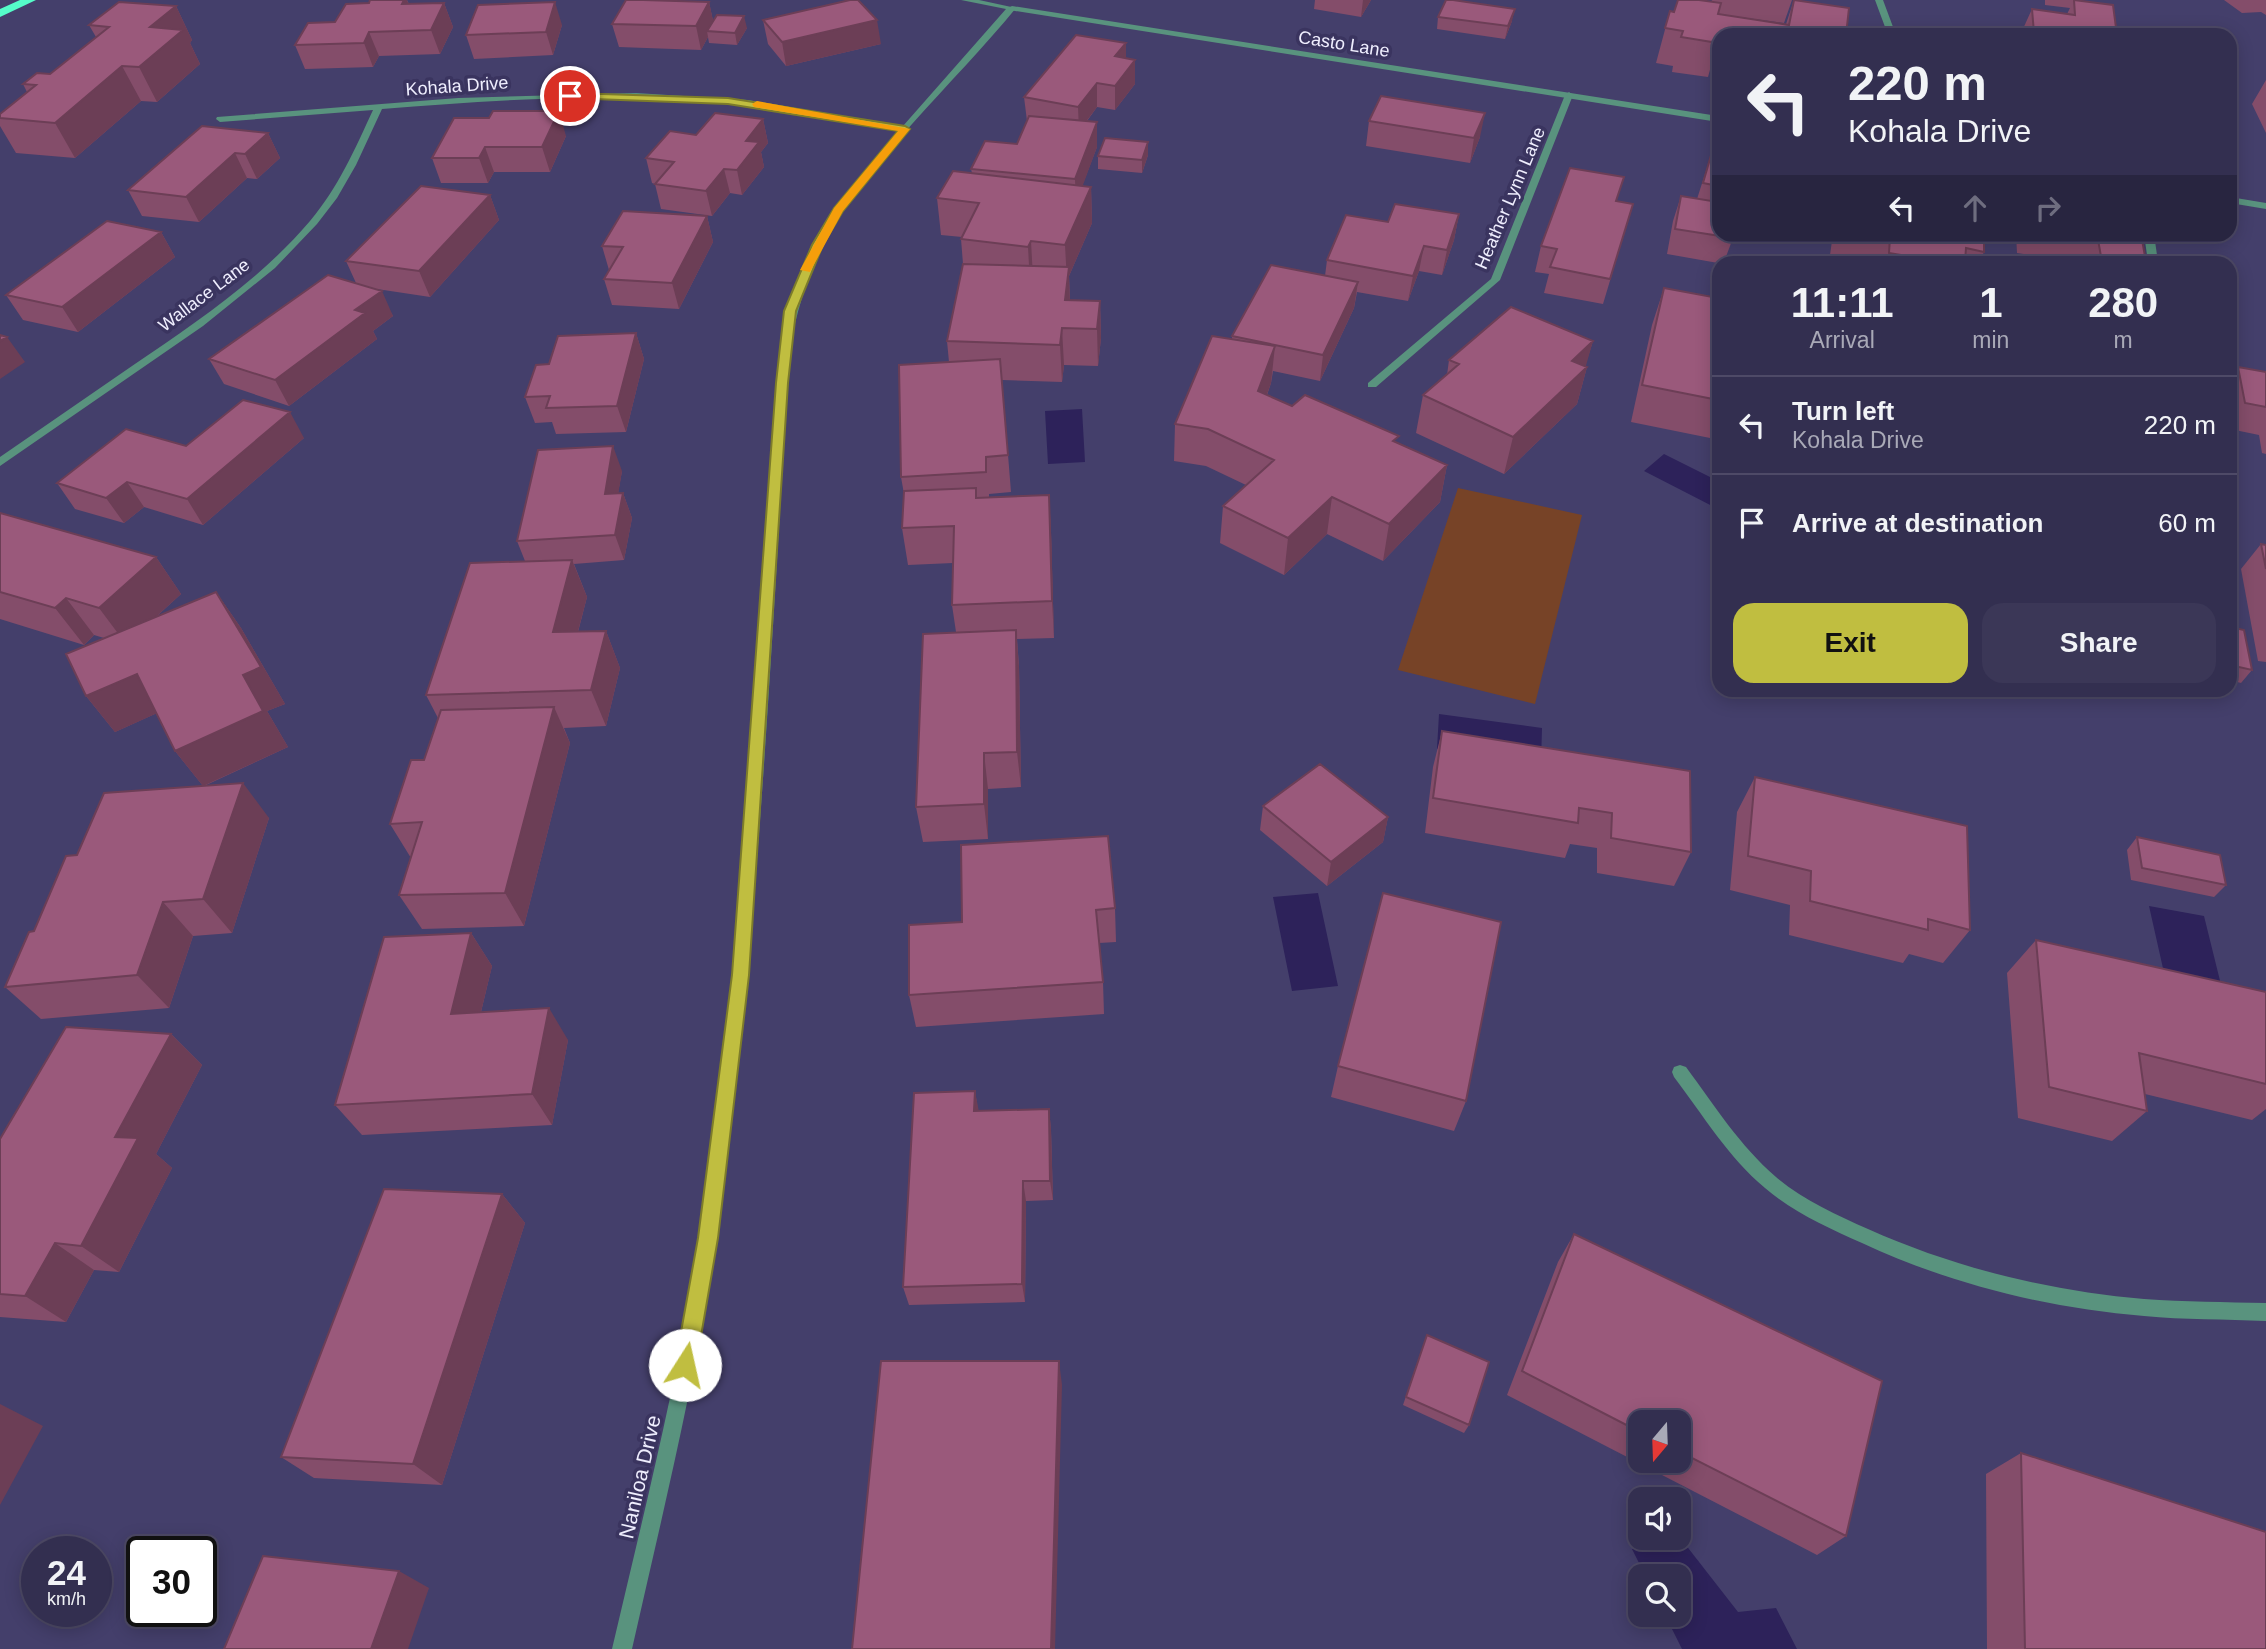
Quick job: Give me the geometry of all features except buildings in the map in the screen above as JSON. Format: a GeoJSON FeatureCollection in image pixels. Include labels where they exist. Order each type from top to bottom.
{"type":"FeatureCollection","features":[{"type":"Feature","properties":{"kind":"highway"},"geometry":{"type":"LineString","coordinates":[[0,13],[30,0]]}},
{"type":"Feature","properties":{"kind":"street","name":"Casto Lane"},"geometry":{"type":"LineString","coordinates":[[965,0],[1712,118]]}},
{"type":"Feature","properties":{"kind":"street"},"geometry":{"type":"LineString","coordinates":[[1879,0],[1889,28]]}},
{"type":"Feature","properties":{"kind":"street","name":"Naniloa Drive"},"geometry":{"type":"LineString","coordinates":[[622,1649],[681,1390],[708,1238],[727,1097],[741,975],[784,358],[790,311],[817,245],[838,210],[905,129],[1012,8]]}},
{"type":"Feature","properties":{"kind":"street","name":"Heather Lynn Lane"},"geometry":{"type":"LineString","coordinates":[[1372,385],[1495,280],[1570,95]]}},
{"type":"Feature","properties":{"kind":"street","name":"Kohala Drive"},"geometry":{"type":"LineString","coordinates":[[220,119],[530,96],[695,98],[794,110],[905,129]]}},
{"type":"Feature","properties":{"kind":"street","name":"Wallace Lane"},"geometry":{"type":"LineString","coordinates":[[0,462],[201,322],[264,272],[298,239],[331,200],[346,177],[378,108]]}},
{"type":"Feature","properties":{"kind":"street"},"geometry":{"type":"LineString","coordinates":[[2237,201],[2266,206]]}},
{"type":"Feature","properties":{"kind":"street"},"geometry":{"type":"LineString","coordinates":[[1680,1072],[1748,1161],[1771,1183],[1823,1216],[1885,1246],[1950,1271],[2064,1297],[2130,1306],[2266,1312]]}},
{"type":"Feature","properties":{"kind":"shaded area"},"geometry":{"type":"Polygon","coordinates":[[[1082,409],[1085,462],[1048,464],[1045,411],[1082,409]]]}},
{"type":"Feature","properties":{"kind":"shaded area"},"geometry":{"type":"Polygon","coordinates":[[[1664,454],[1712,478],[1712,506],[1644,471],[1664,454]]]}},
{"type":"Feature","properties":{"kind":"shaded area"},"geometry":{"type":"Polygon","coordinates":[[[1458,488],[1582,515],[1535,704],[1398,670],[1458,488]]]}},
{"type":"Feature","properties":{"kind":"shaded area"},"geometry":{"type":"Polygon","coordinates":[[[1439,714],[1542,728],[1541,763],[1437,749],[1439,714]]]}},
{"type":"Feature","properties":{"kind":"shaded area"},"geometry":{"type":"Polygon","coordinates":[[[1318,893],[1338,986],[1292,991],[1273,897],[1318,893]]]}},
{"type":"Feature","properties":{"kind":"shaded area"},"geometry":{"type":"Polygon","coordinates":[[[2149,906],[2204,916],[2226,1005],[2169,995],[2149,906]]]}},
{"type":"Feature","properties":{"kind":"shaded area"},"geometry":{"type":"Polygon","coordinates":[[[1632,1550],[1690,1550],[1738,1612],[1776,1608],[1797,1649],[1682,1649],[1671,1627],[1691,1627],[1691,1564],[1640,1564],[1632,1550]]]}},
{"type":"Feature","properties":{"kind":"slow traffic"},"geometry":{"type":"LineString","coordinates":[[757,104],[905,129],[863,176],[838,210],[806,270]]}},
{"type":"Feature","properties":{"kind":"route"},"geometry":{"type":"LineString","coordinates":[[570,96],[728,101],[905,129],[863,176],[838,210],[817,245],[790,311],[782,383],[741,975],[708,1238],[685,1365]]}}]}
